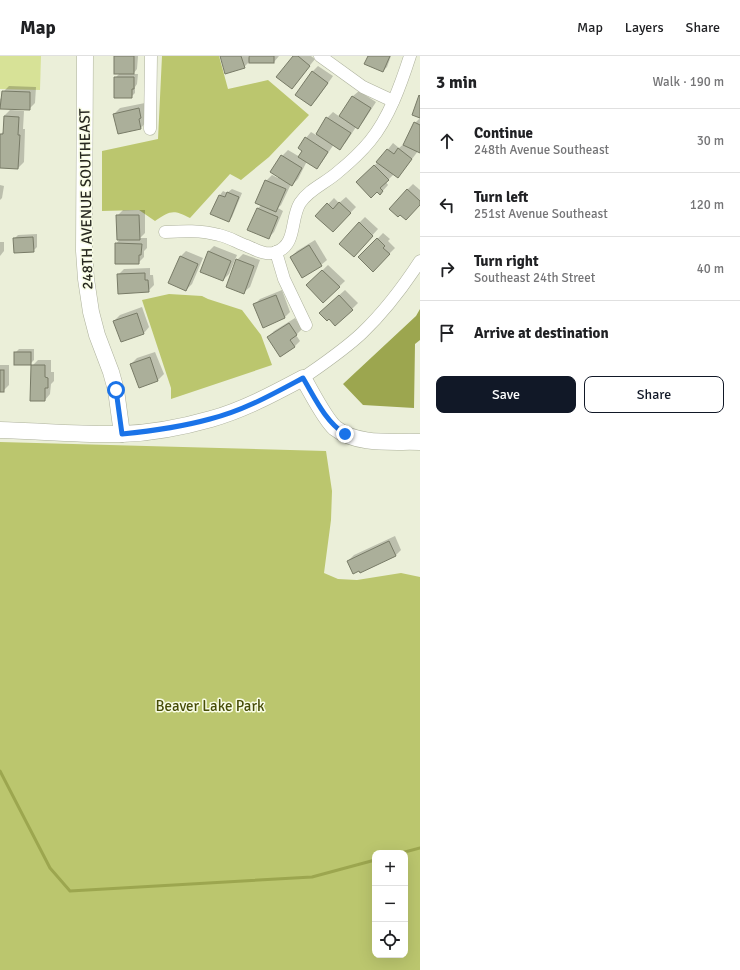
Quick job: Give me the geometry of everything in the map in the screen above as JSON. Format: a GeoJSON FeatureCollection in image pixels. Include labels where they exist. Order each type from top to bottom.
{"type":"FeatureCollection","features":[{"type":"Feature","properties":{"kind":"street","name":"248TH AVENUE SOUTHEAST"},"geometry":{"type":"LineString","coordinates":[[85,56],[84,252],[86,279],[88,296],[94,321],[116,390],[122,434]]}},
{"type":"Feature","properties":{"kind":"street"},"geometry":{"type":"LineString","coordinates":[[150,129],[151,56]]}},
{"type":"Feature","properties":{"kind":"street"},"geometry":{"type":"LineString","coordinates":[[320,56],[363,87],[392,101]]}},
{"type":"Feature","properties":{"kind":"street"},"geometry":{"type":"LineString","coordinates":[[165,232],[209,232],[262,252],[276,252],[285,247],[288,243],[296,211],[300,203],[308,194],[336,174],[371,140],[383,122],[410,56]]}},
{"type":"Feature","properties":{"kind":"street"},"geometry":{"type":"LineString","coordinates":[[276,252],[284,279],[306,325]]}},
{"type":"Feature","properties":{"kind":"street"},"geometry":{"type":"LineString","coordinates":[[0,430],[122,434],[159,430],[212,419],[269,396],[303,378],[334,356],[362,333],[389,304],[420,261]]}},
{"type":"Feature","properties":{"kind":"street"},"geometry":{"type":"LineString","coordinates":[[303,378],[327,417],[335,427],[345,434],[366,440],[420,442]]}},
{"type":"Feature","properties":{"kind":"shaded area"},"geometry":{"type":"Polygon","coordinates":[[[0,56],[41,56],[40,90],[0,89],[0,56]]]}},
{"type":"Feature","properties":{"kind":"shaded area"},"geometry":{"type":"Polygon","coordinates":[[[420,309],[420,340],[415,344],[414,408],[363,405],[343,384],[416,316],[420,309]]]}},
{"type":"Feature","properties":{"kind":"green space"},"geometry":{"type":"Polygon","coordinates":[[[162,56],[219,56],[228,89],[268,80],[309,115],[269,157],[241,180],[230,174],[190,218],[179,213],[172,212],[155,221],[139,210],[102,211],[102,151],[158,139],[162,56]]]}},
{"type":"Feature","properties":{"kind":"green space"},"geometry":{"type":"Polygon","coordinates":[[[169,294],[202,296],[242,310],[261,335],[272,365],[171,399],[171,388],[142,300],[169,294]]]}},
{"type":"Feature","properties":{"kind":"green space","name":"Beaver Lake Park"},"geometry":{"type":"Polygon","coordinates":[[[0,442],[326,451],[332,491],[331,520],[324,573],[338,579],[357,580],[401,573],[420,577],[420,970],[0,970],[0,442]]]}},
{"type":"Feature","properties":{"kind":"building"},"geometry":{"type":"Polygon","coordinates":[[[114,56],[134,56],[134,74],[114,74],[114,56]]]}},
{"type":"Feature","properties":{"kind":"building"},"geometry":{"type":"Polygon","coordinates":[[[220,56],[241,56],[245,68],[225,74],[220,56]]]}},
{"type":"Feature","properties":{"kind":"building"},"geometry":{"type":"Polygon","coordinates":[[[249,56],[274,56],[274,63],[249,63],[249,56]]]}},
{"type":"Feature","properties":{"kind":"building"},"geometry":{"type":"Polygon","coordinates":[[[293,56],[298,56],[310,66],[292,89],[276,77],[293,56]]]}},
{"type":"Feature","properties":{"kind":"building"},"geometry":{"type":"Polygon","coordinates":[[[368,56],[390,56],[383,72],[364,64],[368,56]]]}},
{"type":"Feature","properties":{"kind":"building"},"geometry":{"type":"Polygon","coordinates":[[[312,71],[328,83],[311,106],[295,95],[312,71]]]}},
{"type":"Feature","properties":{"kind":"building"},"geometry":{"type":"Polygon","coordinates":[[[114,77],[134,77],[132,98],[114,98],[114,77]]]}},
{"type":"Feature","properties":{"kind":"building"},"geometry":{"type":"Polygon","coordinates":[[[2,91],[30,92],[30,110],[0,109],[2,91]]]}},
{"type":"Feature","properties":{"kind":"building"},"geometry":{"type":"Polygon","coordinates":[[[419,95],[420,96],[420,118],[412,115],[419,95]]]}},
{"type":"Feature","properties":{"kind":"building"},"geometry":{"type":"Polygon","coordinates":[[[352,96],[371,108],[358,129],[339,116],[352,96]]]}},
{"type":"Feature","properties":{"kind":"building"},"geometry":{"type":"Polygon","coordinates":[[[139,108],[141,129],[118,134],[113,114],[139,108]]]}},
{"type":"Feature","properties":{"kind":"building"},"geometry":{"type":"Polygon","coordinates":[[[4,116],[19,117],[18,135],[20,135],[18,169],[0,168],[0,134],[3,134],[4,116]]]}},
{"type":"Feature","properties":{"kind":"building"},"geometry":{"type":"Polygon","coordinates":[[[326,117],[351,133],[340,150],[316,134],[326,117]]]}},
{"type":"Feature","properties":{"kind":"building"},"geometry":{"type":"Polygon","coordinates":[[[414,122],[420,125],[420,153],[403,145],[414,122]]]}},
{"type":"Feature","properties":{"kind":"building"},"geometry":{"type":"Polygon","coordinates":[[[305,137],[328,152],[317,169],[298,157],[302,151],[298,148],[305,137]]]}},
{"type":"Feature","properties":{"kind":"building"},"geometry":{"type":"Polygon","coordinates":[[[398,148],[412,159],[398,178],[376,162],[387,149],[394,154],[398,148]]]}},
{"type":"Feature","properties":{"kind":"building"},"geometry":{"type":"Polygon","coordinates":[[[281,155],[302,168],[292,186],[270,172],[281,155]]]}},
{"type":"Feature","properties":{"kind":"building"},"geometry":{"type":"Polygon","coordinates":[[[374,165],[389,180],[380,188],[383,191],[380,195],[377,192],[371,198],[356,182],[374,165]]]}},
{"type":"Feature","properties":{"kind":"building"},"geometry":{"type":"Polygon","coordinates":[[[265,180],[286,189],[276,212],[255,203],[265,180]]]}},
{"type":"Feature","properties":{"kind":"building"},"geometry":{"type":"Polygon","coordinates":[[[407,189],[420,201],[420,205],[406,220],[400,215],[398,217],[389,209],[407,189]]]}},
{"type":"Feature","properties":{"kind":"building"},"geometry":{"type":"Polygon","coordinates":[[[227,192],[239,197],[229,222],[210,214],[219,195],[225,197],[227,192]]]}},
{"type":"Feature","properties":{"kind":"building"},"geometry":{"type":"Polygon","coordinates":[[[339,202],[351,213],[333,232],[315,216],[327,203],[333,209],[339,202]]]}},
{"type":"Feature","properties":{"kind":"building"},"geometry":{"type":"Polygon","coordinates":[[[257,208],[278,217],[269,239],[247,230],[257,208]]]}},
{"type":"Feature","properties":{"kind":"building"},"geometry":{"type":"Polygon","coordinates":[[[116,215],[139,215],[140,240],[117,240],[116,215]]]}},
{"type":"Feature","properties":{"kind":"building"},"geometry":{"type":"Polygon","coordinates":[[[359,222],[373,236],[354,257],[339,244],[359,222]]]}},
{"type":"Feature","properties":{"kind":"building"},"geometry":{"type":"Polygon","coordinates":[[[33,237],[34,252],[14,253],[13,238],[33,237]]]}},
{"type":"Feature","properties":{"kind":"building"},"geometry":{"type":"Polygon","coordinates":[[[377,238],[385,246],[383,248],[390,254],[373,272],[358,257],[377,238]]]}},
{"type":"Feature","properties":{"kind":"building"},"geometry":{"type":"Polygon","coordinates":[[[115,243],[142,244],[141,255],[139,255],[139,264],[115,264],[115,243]]]}},
{"type":"Feature","properties":{"kind":"building"},"geometry":{"type":"Polygon","coordinates":[[[309,245],[322,266],[302,278],[290,257],[309,245]]]}},
{"type":"Feature","properties":{"kind":"building"},"geometry":{"type":"Polygon","coordinates":[[[208,251],[231,261],[223,281],[200,272],[208,251]]]}},
{"type":"Feature","properties":{"kind":"building"},"geometry":{"type":"Polygon","coordinates":[[[180,256],[198,264],[186,291],[168,283],[180,256]]]}},
{"type":"Feature","properties":{"kind":"building"},"geometry":{"type":"Polygon","coordinates":[[[236,259],[254,266],[244,294],[226,287],[236,259]]]}},
{"type":"Feature","properties":{"kind":"building"},"geometry":{"type":"Polygon","coordinates":[[[322,270],[340,287],[323,303],[306,285],[322,270]]]}},
{"type":"Feature","properties":{"kind":"building"},"geometry":{"type":"Polygon","coordinates":[[[145,273],[145,280],[148,280],[149,292],[118,294],[117,274],[145,273]]]}},
{"type":"Feature","properties":{"kind":"building"},"geometry":{"type":"Polygon","coordinates":[[[276,295],[285,318],[263,328],[253,304],[276,295]]]}},
{"type":"Feature","properties":{"kind":"building"},"geometry":{"type":"Polygon","coordinates":[[[339,295],[353,310],[335,326],[329,319],[327,321],[319,313],[339,295]]]}},
{"type":"Feature","properties":{"kind":"building"},"geometry":{"type":"Polygon","coordinates":[[[137,313],[144,334],[121,342],[113,321],[137,313]]]}},
{"type":"Feature","properties":{"kind":"building"},"geometry":{"type":"Polygon","coordinates":[[[289,323],[297,335],[290,340],[295,347],[280,357],[267,337],[289,323]]]}},
{"type":"Feature","properties":{"kind":"building"},"geometry":{"type":"Polygon","coordinates":[[[14,352],[31,352],[31,365],[14,365],[14,352]]]}},
{"type":"Feature","properties":{"kind":"building"},"geometry":{"type":"Polygon","coordinates":[[[150,357],[158,381],[139,388],[130,364],[150,357]]]}},
{"type":"Feature","properties":{"kind":"building"},"geometry":{"type":"Polygon","coordinates":[[[31,365],[45,365],[45,377],[48,378],[48,388],[45,388],[45,401],[30,401],[31,365]]]}},
{"type":"Feature","properties":{"kind":"building"},"geometry":{"type":"Polygon","coordinates":[[[0,370],[4,370],[4,392],[0,392],[0,370]]]}},
{"type":"Feature","properties":{"kind":"building"},"geometry":{"type":"Polygon","coordinates":[[[389,541],[396,556],[360,573],[359,571],[353,574],[347,561],[389,541]]]}},
{"type":"Feature","properties":{"kind":"waterway"},"geometry":{"type":"LineString","coordinates":[[0,771],[50,868],[70,891],[312,877],[372,861]]}},
{"type":"Feature","properties":{"kind":"waterway"},"geometry":{"type":"LineString","coordinates":[[408,851],[420,848]]}},
{"type":"Feature","properties":{"kind":"route"},"geometry":{"type":"LineString","coordinates":[[116,390],[122,434],[159,430],[212,419],[238,410],[303,378],[327,417],[335,427],[345,434]]}}]}
